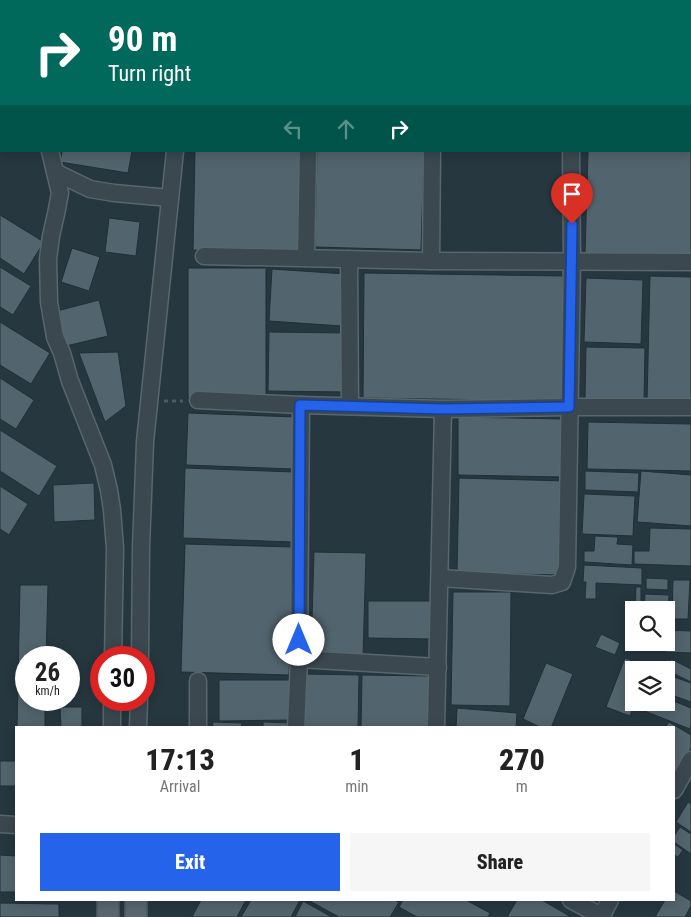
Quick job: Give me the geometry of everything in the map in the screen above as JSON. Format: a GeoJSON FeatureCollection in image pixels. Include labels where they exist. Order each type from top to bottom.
{"type":"FeatureCollection","features":[{"type":"Feature","properties":{"kind":"main road"},"geometry":{"type":"LineString","coordinates":[[108,901],[108,917]]}},
{"type":"Feature","properties":{"kind":"main road"},"geometry":{"type":"LineString","coordinates":[[136,901],[136,917]]}},
{"type":"Feature","properties":{"kind":"street"},"geometry":{"type":"LineString","coordinates":[[50,152],[60,192],[50,236],[49,302],[55,337],[103,464],[112,510],[115,548],[113,646]]}},
{"type":"Feature","properties":{"kind":"street"},"geometry":{"type":"LineString","coordinates":[[140,646],[144,452],[175,152]]}},
{"type":"Feature","properties":{"kind":"street"},"geometry":{"type":"LineString","coordinates":[[306,258],[308,152]]}},
{"type":"Feature","properties":{"kind":"street"},"geometry":{"type":"LineString","coordinates":[[431,260],[432,152]]}},
{"type":"Feature","properties":{"kind":"street"},"geometry":{"type":"LineString","coordinates":[[440,578],[552,584],[562,582],[567,567],[572,261],[571,152]]}},
{"type":"Feature","properties":{"kind":"street"},"geometry":{"type":"LineString","coordinates":[[55,172],[90,189],[170,198]]}},
{"type":"Feature","properties":{"kind":"street"},"geometry":{"type":"LineString","coordinates":[[204,256],[691,262]]}},
{"type":"Feature","properties":{"kind":"street"},"geometry":{"type":"LineString","coordinates":[[349,259],[350,406]]}},
{"type":"Feature","properties":{"kind":"street"},"geometry":{"type":"LineString","coordinates":[[198,400],[443,409],[691,407]]}},
{"type":"Feature","properties":{"kind":"street"},"geometry":{"type":"LineString","coordinates":[[296,726],[299,659],[300,405]]}},
{"type":"Feature","properties":{"kind":"street"},"geometry":{"type":"LineString","coordinates":[[436,726],[443,409]]}},
{"type":"Feature","properties":{"kind":"street"},"geometry":{"type":"LineString","coordinates":[[115,548],[141,548]]}},
{"type":"Feature","properties":{"kind":"street"},"geometry":{"type":"LineString","coordinates":[[299,659],[438,666]]}},
{"type":"Feature","properties":{"kind":"street"},"geometry":{"type":"LineString","coordinates":[[198,681],[198,726]]}},
{"type":"Feature","properties":{"kind":"street"},"geometry":{"type":"LineString","coordinates":[[112,711],[112,726]]}},
{"type":"Feature","properties":{"kind":"street"},"geometry":{"type":"LineString","coordinates":[[138,726],[139,711]]}},
{"type":"Feature","properties":{"kind":"street"},"geometry":{"type":"LineString","coordinates":[[675,788],[691,760]]}},
{"type":"Feature","properties":{"kind":"street"},"geometry":{"type":"LineString","coordinates":[[0,824],[15,825]]}},
{"type":"Feature","properties":{"kind":"street"},"geometry":{"type":"LineString","coordinates":[[573,901],[602,917],[610,901]]}},
{"type":"Feature","properties":{"kind":"path"},"geometry":{"type":"LineString","coordinates":[[148,401],[198,400]]}},
{"type":"Feature","properties":{"kind":"building"},"geometry":{"type":"Polygon","coordinates":[[[62,152],[132,152],[128,173],[60,162],[62,152]]]}},
{"type":"Feature","properties":{"kind":"building"},"geometry":{"type":"Polygon","coordinates":[[[195,152],[300,152],[298,252],[193,250],[195,152]]]}},
{"type":"Feature","properties":{"kind":"building"},"geometry":{"type":"Polygon","coordinates":[[[317,152],[424,152],[421,250],[315,247],[317,152]]]}},
{"type":"Feature","properties":{"kind":"building"},"geometry":{"type":"Polygon","coordinates":[[[588,152],[691,152],[691,256],[585,254],[588,152]]]}},
{"type":"Feature","properties":{"kind":"building"},"geometry":{"type":"Polygon","coordinates":[[[0,215],[44,242],[24,274],[0,258],[0,215]]]}},
{"type":"Feature","properties":{"kind":"building"},"geometry":{"type":"Polygon","coordinates":[[[109,218],[140,222],[136,256],[105,252],[109,218]]]}},
{"type":"Feature","properties":{"kind":"building"},"geometry":{"type":"Polygon","coordinates":[[[72,248],[100,257],[89,291],[61,282],[72,248]]]}},
{"type":"Feature","properties":{"kind":"building"},"geometry":{"type":"Polygon","coordinates":[[[0,267],[31,286],[13,315],[0,307],[0,267]]]}},
{"type":"Feature","properties":{"kind":"building"},"geometry":{"type":"Polygon","coordinates":[[[188,268],[266,268],[266,398],[188,398],[188,268]]]}},
{"type":"Feature","properties":{"kind":"building"},"geometry":{"type":"Polygon","coordinates":[[[188,268],[266,268],[266,398],[188,398],[188,268]]]}},
{"type":"Feature","properties":{"kind":"building"},"geometry":{"type":"Polygon","coordinates":[[[272,269],[346,274],[342,326],[269,321],[272,269]]]}},
{"type":"Feature","properties":{"kind":"building"},"geometry":{"type":"Polygon","coordinates":[[[364,273],[563,276],[562,401],[363,398],[364,273]]]}},
{"type":"Feature","properties":{"kind":"building"},"geometry":{"type":"Polygon","coordinates":[[[650,276],[691,277],[691,403],[647,402],[650,276]]]}},
{"type":"Feature","properties":{"kind":"building"},"geometry":{"type":"Polygon","coordinates":[[[586,278],[643,280],[641,344],[584,342],[586,278]]]}},
{"type":"Feature","properties":{"kind":"building"},"geometry":{"type":"Polygon","coordinates":[[[99,300],[108,336],[66,346],[57,311],[99,300]]]}},
{"type":"Feature","properties":{"kind":"building"},"geometry":{"type":"Polygon","coordinates":[[[0,322],[50,353],[31,384],[0,365],[0,322]]]}},
{"type":"Feature","properties":{"kind":"building"},"geometry":{"type":"Polygon","coordinates":[[[269,332],[345,333],[345,392],[268,391],[269,332]]]}},
{"type":"Feature","properties":{"kind":"building"},"geometry":{"type":"Polygon","coordinates":[[[586,347],[645,348],[644,401],[585,399],[586,347]]]}},
{"type":"Feature","properties":{"kind":"building"},"geometry":{"type":"Polygon","coordinates":[[[118,352],[126,406],[105,422],[79,353],[118,352]]]}},
{"type":"Feature","properties":{"kind":"building"},"geometry":{"type":"Polygon","coordinates":[[[0,378],[34,400],[16,429],[0,419],[0,378]]]}},
{"type":"Feature","properties":{"kind":"building"},"geometry":{"type":"Polygon","coordinates":[[[188,413],[295,417],[293,469],[186,465],[188,413]]]}},
{"type":"Feature","properties":{"kind":"building"},"geometry":{"type":"Polygon","coordinates":[[[458,417],[564,419],[563,477],[458,475],[458,417]]]}},
{"type":"Feature","properties":{"kind":"building"},"geometry":{"type":"Polygon","coordinates":[[[458,417],[564,419],[563,477],[458,475],[458,417]]]}},
{"type":"Feature","properties":{"kind":"building"},"geometry":{"type":"Polygon","coordinates":[[[588,422],[691,424],[691,471],[587,469],[588,422]]]}},
{"type":"Feature","properties":{"kind":"building"},"geometry":{"type":"Polygon","coordinates":[[[0,430],[57,466],[39,496],[0,471],[0,430]]]}},
{"type":"Feature","properties":{"kind":"building"},"geometry":{"type":"Polygon","coordinates":[[[185,468],[294,472],[292,542],[183,538],[185,468]]]}},
{"type":"Feature","properties":{"kind":"building"},"geometry":{"type":"Polygon","coordinates":[[[585,471],[639,473],[638,492],[585,490],[585,471]]]}},
{"type":"Feature","properties":{"kind":"building"},"geometry":{"type":"Polygon","coordinates":[[[641,471],[691,475],[691,526],[637,522],[641,471]]]}},
{"type":"Feature","properties":{"kind":"building"},"geometry":{"type":"Polygon","coordinates":[[[459,478],[565,481],[562,575],[457,573],[459,478]]]}},
{"type":"Feature","properties":{"kind":"building"},"geometry":{"type":"Polygon","coordinates":[[[94,483],[95,520],[54,522],[53,485],[94,483]]]}},
{"type":"Feature","properties":{"kind":"building"},"geometry":{"type":"Polygon","coordinates":[[[0,486],[28,504],[9,535],[0,529],[0,486]]]}},
{"type":"Feature","properties":{"kind":"building"},"geometry":{"type":"Polygon","coordinates":[[[584,494],[635,496],[633,536],[582,534],[584,494]]]}},
{"type":"Feature","properties":{"kind":"building"},"geometry":{"type":"Polygon","coordinates":[[[650,528],[691,529],[691,566],[634,564],[634,551],[649,551],[650,528]]]}},
{"type":"Feature","properties":{"kind":"building"},"geometry":{"type":"Polygon","coordinates":[[[595,536],[618,537],[617,544],[633,545],[632,565],[584,562],[584,551],[594,551],[595,536]]]}},
{"type":"Feature","properties":{"kind":"building"},"geometry":{"type":"Polygon","coordinates":[[[185,544],[293,547],[289,675],[181,672],[185,544]]]}},
{"type":"Feature","properties":{"kind":"building"},"geometry":{"type":"Polygon","coordinates":[[[185,544],[293,547],[289,675],[181,672],[185,544]]]}},
{"type":"Feature","properties":{"kind":"building"},"geometry":{"type":"Polygon","coordinates":[[[314,552],[366,553],[363,657],[311,655],[314,552]]]}},
{"type":"Feature","properties":{"kind":"building"},"geometry":{"type":"Polygon","coordinates":[[[584,565],[642,568],[642,585],[596,583],[596,599],[585,599],[584,565]]]}},
{"type":"Feature","properties":{"kind":"building"},"geometry":{"type":"Polygon","coordinates":[[[646,578],[668,579],[668,590],[646,589],[646,578]]]}},
{"type":"Feature","properties":{"kind":"building"},"geometry":{"type":"Polygon","coordinates":[[[673,580],[690,580],[688,619],[675,619],[675,601],[672,601],[673,580]]]}},
{"type":"Feature","properties":{"kind":"building"},"geometry":{"type":"Polygon","coordinates":[[[20,585],[48,585],[46,646],[19,646],[20,585]]]}},
{"type":"Feature","properties":{"kind":"building"},"geometry":{"type":"Polygon","coordinates":[[[636,587],[641,587],[641,601],[635,601],[636,587]]]}},
{"type":"Feature","properties":{"kind":"building"},"geometry":{"type":"Polygon","coordinates":[[[453,592],[511,592],[510,706],[451,705],[453,592]]]}},
{"type":"Feature","properties":{"kind":"building"},"geometry":{"type":"Polygon","coordinates":[[[645,594],[669,595],[669,601],[645,601],[645,594]]]}},
{"type":"Feature","properties":{"kind":"building"},"geometry":{"type":"Polygon","coordinates":[[[368,601],[432,601],[432,639],[368,638],[368,601]]]}},
{"type":"Feature","properties":{"kind":"building"},"geometry":{"type":"Polygon","coordinates":[[[675,630],[691,631],[691,653],[665,652],[675,651],[675,630]]]}},
{"type":"Feature","properties":{"kind":"building"},"geometry":{"type":"Polygon","coordinates":[[[601,634],[620,643],[615,655],[595,647],[601,634]]]}},
{"type":"Feature","properties":{"kind":"building"},"geometry":{"type":"Polygon","coordinates":[[[625,658],[633,661],[625,661],[625,711],[632,711],[630,716],[606,707],[625,658]]]}},
{"type":"Feature","properties":{"kind":"building"},"geometry":{"type":"Polygon","coordinates":[[[675,661],[691,669],[691,682],[675,674],[675,661]]]}},
{"type":"Feature","properties":{"kind":"building"},"geometry":{"type":"Polygon","coordinates":[[[546,663],[573,674],[552,726],[538,726],[523,719],[546,663]]]}},
{"type":"Feature","properties":{"kind":"building"},"geometry":{"type":"Polygon","coordinates":[[[305,674],[359,675],[358,726],[304,726],[305,674]]]}},
{"type":"Feature","properties":{"kind":"building"},"geometry":{"type":"Polygon","coordinates":[[[362,675],[430,676],[430,726],[361,726],[362,675]]]}},
{"type":"Feature","properties":{"kind":"building"},"geometry":{"type":"Polygon","coordinates":[[[675,677],[691,683],[691,702],[675,696],[675,677]]]}},
{"type":"Feature","properties":{"kind":"building"},"geometry":{"type":"Polygon","coordinates":[[[219,680],[293,680],[293,720],[219,721],[219,680]]]}},
{"type":"Feature","properties":{"kind":"building"},"geometry":{"type":"Polygon","coordinates":[[[675,702],[691,708],[690,729],[645,711],[675,711],[675,702]]]}},
{"type":"Feature","properties":{"kind":"building"},"geometry":{"type":"Polygon","coordinates":[[[80,707],[82,707],[82,726],[61,726],[60,711],[80,711],[80,707]]]}},
{"type":"Feature","properties":{"kind":"building"},"geometry":{"type":"Polygon","coordinates":[[[457,708],[517,713],[516,726],[456,726],[457,708]]]}},
{"type":"Feature","properties":{"kind":"building"},"geometry":{"type":"Polygon","coordinates":[[[457,708],[517,713],[516,726],[456,726],[457,708]]]}},
{"type":"Feature","properties":{"kind":"building"},"geometry":{"type":"Polygon","coordinates":[[[17,711],[45,711],[45,726],[17,726],[17,711]]]}},
{"type":"Feature","properties":{"kind":"building"},"geometry":{"type":"Polygon","coordinates":[[[213,722],[242,723],[241,726],[212,726],[213,722]]]}},
{"type":"Feature","properties":{"kind":"building"},"geometry":{"type":"Polygon","coordinates":[[[263,722],[290,723],[290,726],[263,726],[263,722]]]}},
{"type":"Feature","properties":{"kind":"building"},"geometry":{"type":"Polygon","coordinates":[[[669,722],[691,735],[691,748],[676,773],[675,726],[666,726],[669,722]]]}},
{"type":"Feature","properties":{"kind":"building"},"geometry":{"type":"Polygon","coordinates":[[[0,761],[15,761],[15,786],[0,786],[0,761]]]}},
{"type":"Feature","properties":{"kind":"building"},"geometry":{"type":"Polygon","coordinates":[[[688,802],[691,804],[691,832],[676,822],[688,802]]]}},
{"type":"Feature","properties":{"kind":"building"},"geometry":{"type":"Polygon","coordinates":[[[680,827],[691,834],[691,854],[675,843],[675,834],[680,827]]]}},
{"type":"Feature","properties":{"kind":"building"},"geometry":{"type":"Polygon","coordinates":[[[675,845],[683,850],[678,857],[675,856],[675,845]]]}},
{"type":"Feature","properties":{"kind":"building"},"geometry":{"type":"Polygon","coordinates":[[[0,855],[15,856],[15,892],[0,892],[0,855]]]}},
{"type":"Feature","properties":{"kind":"building"},"geometry":{"type":"Polygon","coordinates":[[[675,892],[691,901],[691,906],[685,917],[655,917],[664,901],[675,901],[675,892]]]}},
{"type":"Feature","properties":{"kind":"building"},"geometry":{"type":"Polygon","coordinates":[[[200,901],[245,901],[237,917],[192,917],[200,901]]]}},
{"type":"Feature","properties":{"kind":"building"},"geometry":{"type":"Polygon","coordinates":[[[250,901],[299,901],[291,917],[241,917],[250,901]]]}},
{"type":"Feature","properties":{"kind":"building"},"geometry":{"type":"Polygon","coordinates":[[[303,901],[332,917],[295,917],[303,901]]]}},
{"type":"Feature","properties":{"kind":"building"},"geometry":{"type":"Polygon","coordinates":[[[310,901],[399,902],[390,917],[339,917],[310,901]]]}},
{"type":"Feature","properties":{"kind":"building"},"geometry":{"type":"Polygon","coordinates":[[[402,901],[468,901],[490,913],[488,917],[417,917],[399,907],[402,901]]]}},
{"type":"Feature","properties":{"kind":"building"},"geometry":{"type":"Polygon","coordinates":[[[516,901],[544,901],[571,917],[507,917],[516,901]]]}},
{"type":"Feature","properties":{"kind":"building"},"geometry":{"type":"Polygon","coordinates":[[[0,903],[59,904],[59,917],[0,917],[0,903]]]}},
{"type":"Feature","properties":{"kind":"route"},"geometry":{"type":"LineString","coordinates":[[299,640],[300,405],[443,409],[569,407],[572,224]]}}]}
